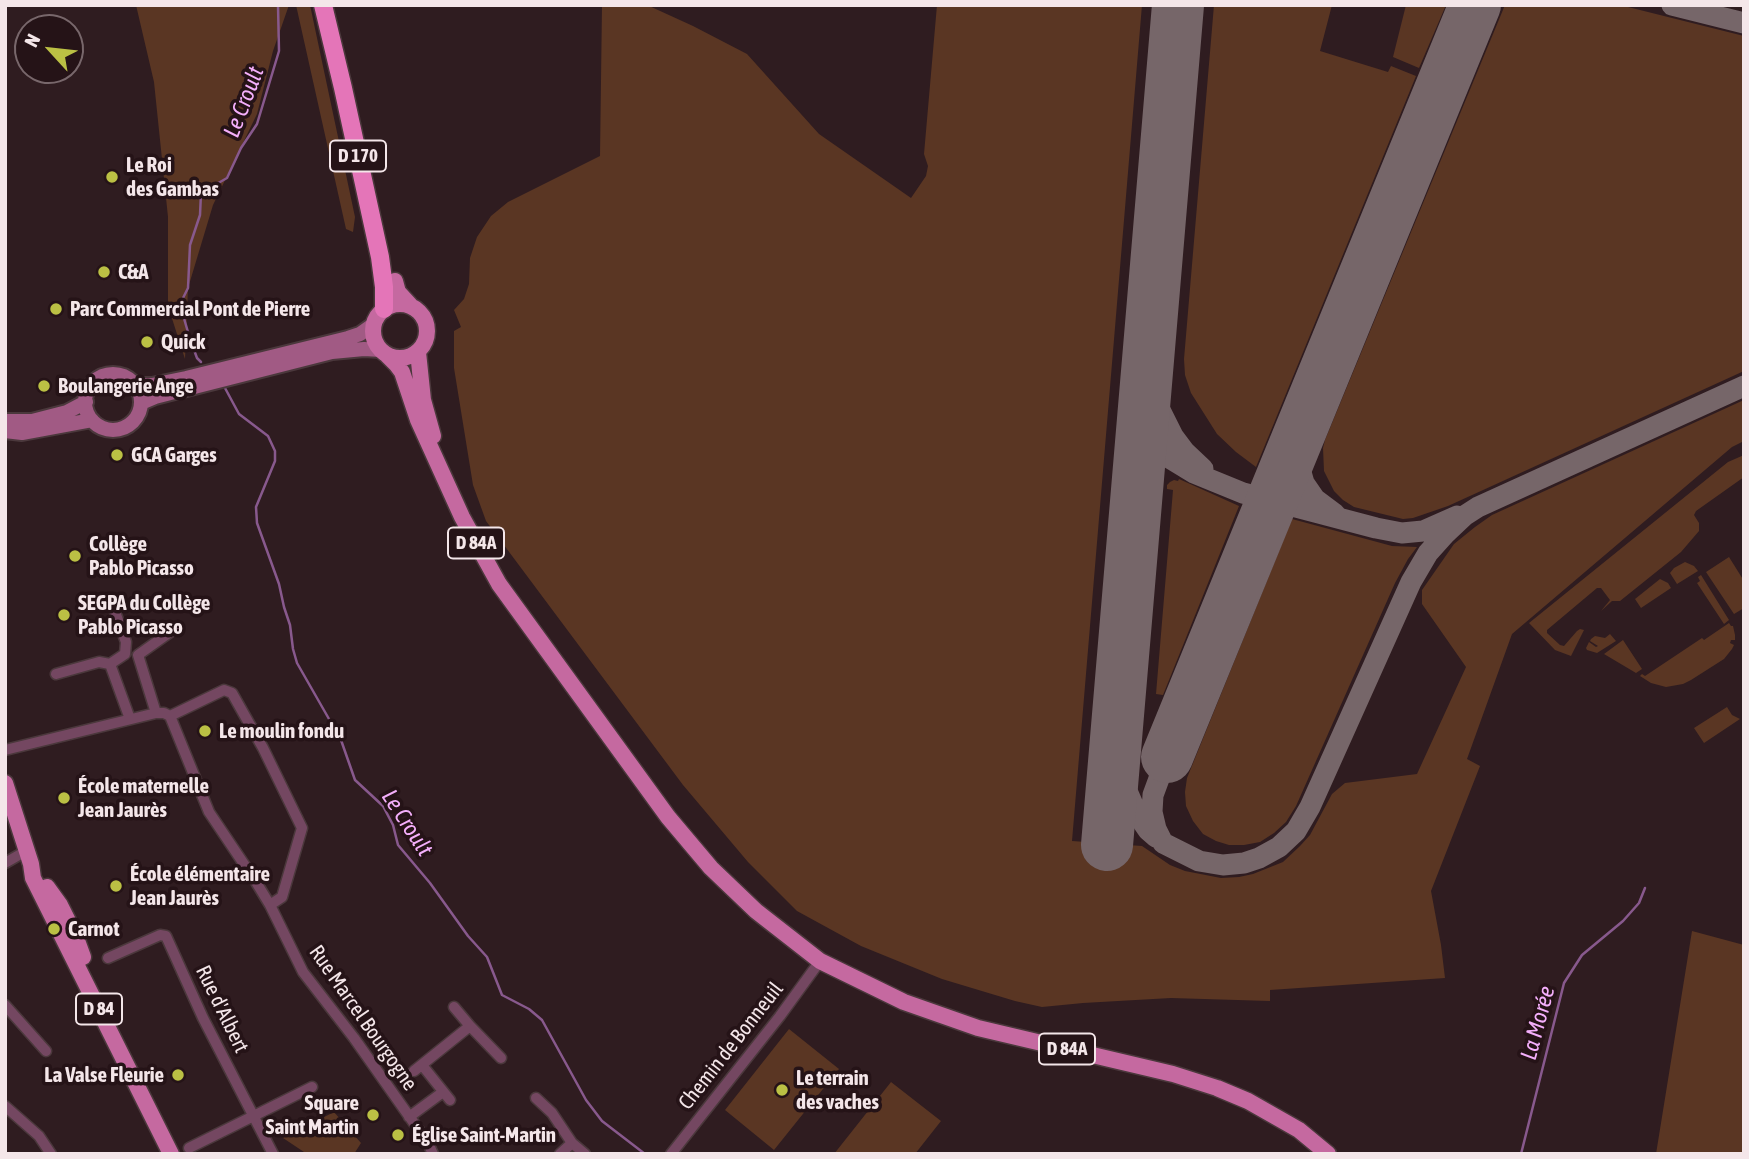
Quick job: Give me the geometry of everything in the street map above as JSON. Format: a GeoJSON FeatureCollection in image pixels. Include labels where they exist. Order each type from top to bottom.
{"type":"FeatureCollection","features":[{"type":"Feature","properties":{"kind":"highway","name":"D 170"},"geometry":{"type":"LineString","coordinates":[[323,5],[380,257],[384,287],[379,316]]}},
{"type":"Feature","properties":{"kind":"highway","name":"D 170"},"geometry":{"type":"LineString","coordinates":[[333,5],[346,51],[395,281]]}},
{"type":"Feature","properties":{"kind":"main road","name":"D 170"},"geometry":{"type":"LineString","coordinates":[[395,281],[398,292],[410,305]]}},
{"type":"Feature","properties":{"kind":"main road"},"geometry":{"type":"LineString","coordinates":[[136,385],[152,385],[187,378],[348,338],[360,334],[392,305],[401,303],[410,305],[423,315],[426,322],[427,338],[423,346],[418,352],[402,358],[364,349],[332,352],[155,397],[141,403]]}},
{"type":"Feature","properties":{"kind":"main road"},"geometry":{"type":"LineString","coordinates":[[379,316],[374,338],[384,353]]}},
{"type":"Feature","properties":{"kind":"main road","name":"D 84A"},"geometry":{"type":"LineString","coordinates":[[418,352],[423,400],[446,478]]}},
{"type":"Feature","properties":{"kind":"main road","name":"D 84A"},"geometry":{"type":"LineString","coordinates":[[384,353],[397,364],[401,372],[418,420],[462,517],[499,584],[668,817],[711,869],[756,911],[820,961],[904,1002],[967,1024],[1201,1082],[1248,1101],[1279,1118],[1306,1135],[1328,1154]]}},
{"type":"Feature","properties":{"kind":"main road"},"geometry":{"type":"LineString","coordinates":[[119,375],[136,385],[141,403],[138,415],[126,427],[108,430],[92,420],[86,402],[93,384],[104,376],[119,375]]}},
{"type":"Feature","properties":{"kind":"main road"},"geometry":{"type":"LineString","coordinates":[[5,421],[32,421],[66,412],[86,402]]}},
{"type":"Feature","properties":{"kind":"main road"},"geometry":{"type":"LineString","coordinates":[[5,431],[22,433],[92,420]]}},
{"type":"Feature","properties":{"kind":"main road","name":"D 84"},"geometry":{"type":"LineString","coordinates":[[5,783],[33,878],[171,1154]]}},
{"type":"Feature","properties":{"kind":"main road","name":"D 84"},"geometry":{"type":"LineString","coordinates":[[28,857],[70,925],[84,960],[185,1151]]}},
{"type":"Feature","properties":{"kind":"main road","name":"D 84A"},"geometry":{"type":"LineString","coordinates":[[792,939],[856,979]]}},
{"type":"Feature","properties":{"kind":"main road","name":"D 84A"},"geometry":{"type":"LineString","coordinates":[[1279,1118],[1315,1154]]}},
{"type":"Feature","properties":{"kind":"street"},"geometry":{"type":"LineString","coordinates":[[56,674],[99,662],[110,664],[125,653],[126,642],[115,612]]}},
{"type":"Feature","properties":{"kind":"street"},"geometry":{"type":"LineString","coordinates":[[156,713],[138,655],[176,628]]}},
{"type":"Feature","properties":{"kind":"street"},"geometry":{"type":"LineString","coordinates":[[110,664],[130,719]]}},
{"type":"Feature","properties":{"kind":"street"},"geometry":{"type":"LineString","coordinates":[[5,750],[156,713],[170,716],[224,690],[232,693],[263,748],[302,828],[282,897],[270,905]]}},
{"type":"Feature","properties":{"kind":"street","name":"Rue Marcel Bourgogne"},"geometry":{"type":"LineString","coordinates":[[170,716],[209,812],[270,905],[303,972],[354,1038],[433,1154]]}},
{"type":"Feature","properties":{"kind":"street"},"geometry":{"type":"LineString","coordinates":[[5,863],[28,857]]}},
{"type":"Feature","properties":{"kind":"street","name":"Rue d'Albert"},"geometry":{"type":"LineString","coordinates":[[108,958],[160,935],[166,936],[203,1018],[273,1154]]}},
{"type":"Feature","properties":{"kind":"street","name":"Chemin de Bonneuil"},"geometry":{"type":"LineString","coordinates":[[671,1154],[820,961]]}},
{"type":"Feature","properties":{"kind":"street"},"geometry":{"type":"LineString","coordinates":[[5,1006],[46,1051]]}},
{"type":"Feature","properties":{"kind":"street"},"geometry":{"type":"LineString","coordinates":[[454,1007],[501,1058]]}},
{"type":"Feature","properties":{"kind":"street"},"geometry":{"type":"LineString","coordinates":[[409,1118],[446,1096],[418,1068],[470,1026]]}},
{"type":"Feature","properties":{"kind":"street"},"geometry":{"type":"LineString","coordinates":[[185,1151],[312,1087]]}},
{"type":"Feature","properties":{"kind":"street"},"geometry":{"type":"LineString","coordinates":[[536,1097],[552,1113],[572,1143],[585,1154]]}},
{"type":"Feature","properties":{"kind":"street"},"geometry":{"type":"LineString","coordinates":[[5,1106],[39,1136],[51,1154]]}},
{"type":"Feature","properties":{"kind":"street"},"geometry":{"type":"LineString","coordinates":[[560,1154],[572,1143]]}},
{"type":"Feature","properties":{"kind":"shaded area"},"geometry":{"type":"Polygon","coordinates":[[[136,5],[289,5],[273,51],[257,114],[213,205],[188,288],[185,359],[168,306],[168,217],[154,82],[136,5]]]}},
{"type":"Feature","properties":{"kind":"shaded area"},"geometry":{"type":"Polygon","coordinates":[[[296,5],[310,5],[355,217],[353,232],[346,229],[296,5]]]}},
{"type":"Feature","properties":{"kind":"shaded area"},"geometry":{"type":"Polygon","coordinates":[[[602,5],[647,5],[747,54],[819,134],[911,198],[926,176],[928,166],[924,154],[937,5],[1142,5],[1072,841],[1142,846],[1170,865],[1185,871],[1221,878],[1253,874],[1283,862],[1310,835],[1332,794],[1345,783],[1417,774],[1466,667],[1422,604],[1422,590],[1454,544],[1492,515],[1744,400],[1744,441],[1732,447],[1512,634],[1467,759],[1480,766],[1431,891],[1445,978],[1270,990],[1270,1001],[1171,998],[1042,1007],[942,979],[861,946],[797,911],[748,862],[683,785],[486,521],[473,485],[454,368],[454,331],[461,327],[454,310],[464,299],[469,284],[470,258],[477,237],[491,216],[508,202],[600,156],[602,5]]]}},
{"type":"Feature","properties":{"kind":"shaded area"},"geometry":{"type":"Polygon","coordinates":[[[1214,5],[1332,5],[1320,51],[1388,72],[1391,66],[1416,76],[1256,467],[1217,434],[1191,393],[1185,375],[1184,359],[1214,5]]]}},
{"type":"Feature","properties":{"kind":"shaded area"},"geometry":{"type":"Polygon","coordinates":[[[1406,5],[1446,5],[1419,68],[1393,57],[1406,5]]]}},
{"type":"Feature","properties":{"kind":"shaded area"},"geometry":{"type":"Polygon","coordinates":[[[1505,5],[1620,5],[1744,36],[1744,371],[1448,506],[1403,519],[1354,507],[1334,491],[1324,471],[1325,440],[1505,5]]]}},
{"type":"Feature","properties":{"kind":"shaded area"},"geometry":{"type":"Polygon","coordinates":[[[1744,455],[1744,477],[1696,511],[1694,515],[1699,523],[1699,531],[1681,552],[1620,601],[1612,601],[1601,611],[1610,600],[1601,588],[1597,588],[1547,630],[1547,633],[1564,646],[1577,631],[1584,630],[1571,656],[1555,650],[1529,623],[1728,462],[1744,455]]]}},
{"type":"Feature","properties":{"kind":"shaded area"},"geometry":{"type":"Polygon","coordinates":[[[1179,479],[1239,506],[1163,695],[1156,694],[1173,490],[1167,489],[1167,485],[1179,479]]]}},
{"type":"Feature","properties":{"kind":"shaded area"},"geometry":{"type":"Polygon","coordinates":[[[1292,519],[1392,546],[1417,547],[1395,583],[1296,806],[1286,822],[1260,842],[1229,845],[1203,834],[1193,821],[1186,806],[1187,778],[1292,519]]]}},
{"type":"Feature","properties":{"kind":"shaded area"},"geometry":{"type":"Polygon","coordinates":[[[1729,557],[1744,581],[1744,608],[1734,614],[1706,572],[1729,557]]]}},
{"type":"Feature","properties":{"kind":"shaded area"},"geometry":{"type":"Polygon","coordinates":[[[1685,562],[1698,571],[1677,584],[1670,573],[1685,562]]]}},
{"type":"Feature","properties":{"kind":"shaded area"},"geometry":{"type":"Polygon","coordinates":[[[1701,575],[1729,620],[1724,624],[1697,583],[1701,575]]]}},
{"type":"Feature","properties":{"kind":"shaded area"},"geometry":{"type":"Polygon","coordinates":[[[1660,579],[1671,588],[1641,608],[1635,599],[1660,579]]]}},
{"type":"Feature","properties":{"kind":"shaded area"},"geometry":{"type":"Polygon","coordinates":[[[1729,623],[1733,626],[1735,635],[1735,640],[1730,643],[1734,645],[1732,649],[1724,659],[1691,680],[1666,687],[1651,683],[1640,676],[1645,676],[1729,623]]]}},
{"type":"Feature","properties":{"kind":"shaded area"},"geometry":{"type":"Polygon","coordinates":[[[1610,634],[1616,641],[1597,653],[1587,650],[1589,642],[1598,646],[1590,641],[1595,636],[1605,638],[1610,634]]]}},
{"type":"Feature","properties":{"kind":"shaded area"},"geometry":{"type":"Polygon","coordinates":[[[1623,640],[1642,669],[1636,673],[1604,654],[1623,640]]]}},
{"type":"Feature","properties":{"kind":"shaded area"},"geometry":{"type":"Polygon","coordinates":[[[1727,707],[1732,715],[1740,719],[1704,743],[1694,728],[1727,707]]]}},
{"type":"Feature","properties":{"kind":"shaded area"},"geometry":{"type":"Polygon","coordinates":[[[1692,931],[1744,945],[1744,1154],[1656,1154],[1692,931]]]}},
{"type":"Feature","properties":{"kind":"shaded area","name":"Le terrain des vaches"},"geometry":{"type":"Polygon","coordinates":[[[789,1029],[839,1069],[774,1150],[725,1110],[789,1029]]]}},
{"type":"Feature","properties":{"kind":"shaded area"},"geometry":{"type":"Polygon","coordinates":[[[891,1082],[941,1121],[915,1154],[834,1154],[891,1082]]]}},
{"type":"Feature","properties":{"kind":"shaded area"},"geometry":{"type":"Polygon","coordinates":[[[334,1112],[361,1143],[354,1154],[307,1154],[283,1138],[334,1112]]]}},
{"type":"Feature","properties":{"kind":"waterway","name":"Le Croult"},"geometry":{"type":"LineString","coordinates":[[201,362],[197,358],[183,315],[183,298],[188,288],[190,245],[200,215],[201,193],[227,178],[241,148],[257,124],[279,51],[278,5]]}},
{"type":"Feature","properties":{"kind":"waterway","name":"Le Croult"},"geometry":{"type":"LineString","coordinates":[[225,388],[239,414],[268,436],[275,451],[275,461],[256,507],[257,523],[279,584],[297,663],[341,740],[355,780],[383,806],[393,825],[398,845],[487,957],[502,995],[529,1009],[542,1020],[586,1100],[602,1121],[645,1154]]}},
{"type":"Feature","properties":{"kind":"waterway","name":"La Morée"},"geometry":{"type":"LineString","coordinates":[[1521,1154],[1564,983],[1582,955],[1623,921],[1639,903],[1645,888]]}},
{"type":"Feature","properties":{"kind":"taxiway"},"geometry":{"type":"LineString","coordinates":[[1672,5],[1744,23]]}},
{"type":"Feature","properties":{"kind":"taxiway"},"geometry":{"type":"LineString","coordinates":[[1148,357],[1156,402],[1173,436],[1203,469]]}},
{"type":"Feature","properties":{"kind":"taxiway"},"geometry":{"type":"LineString","coordinates":[[1167,757],[1153,795],[1152,812],[1163,843],[1199,861],[1223,865],[1244,863],[1279,847],[1296,831],[1310,807],[1411,582],[1428,553],[1446,533],[1478,507],[1744,386]]}},
{"type":"Feature","properties":{"kind":"taxiway"},"geometry":{"type":"LineString","coordinates":[[1144,404],[1147,424],[1156,443],[1171,459],[1194,473],[1243,493],[1402,533],[1423,531],[1457,516]]}},
{"type":"Feature","properties":{"kind":"taxiway"},"geometry":{"type":"LineString","coordinates":[[1300,431],[1298,462],[1304,483],[1315,499],[1335,514]]}},
{"type":"Feature","properties":{"kind":"taxiway"},"geometry":{"type":"LineString","coordinates":[[1116,733],[1127,791],[1137,814],[1156,837]]}},
{"type":"Feature","properties":{"kind":"runway"},"geometry":{"type":"LineString","coordinates":[[1107,845],[1178,5]]}},
{"type":"Feature","properties":{"kind":"runway"},"geometry":{"type":"LineString","coordinates":[[1167,757],[1475,5]]}},
{"type":"Feature","properties":{"kind":"place","name":"Le Roi des Gambas"},"geometry":{"type":"Point","coordinates":[112,177]}},
{"type":"Feature","properties":{"kind":"place","name":"C&A"},"geometry":{"type":"Point","coordinates":[104,272]}},
{"type":"Feature","properties":{"kind":"place","name":"Parc Commercial Pont de Pierre"},"geometry":{"type":"Point","coordinates":[56,309]}},
{"type":"Feature","properties":{"kind":"place","name":"Quick"},"geometry":{"type":"Point","coordinates":[147,342]}},
{"type":"Feature","properties":{"kind":"place","name":"Boulangerie Ange"},"geometry":{"type":"Point","coordinates":[44,386]}},
{"type":"Feature","properties":{"kind":"place","name":"GCA Garges"},"geometry":{"type":"Point","coordinates":[117,455]}},
{"type":"Feature","properties":{"kind":"place","name":"Collège Pablo Picasso"},"geometry":{"type":"Point","coordinates":[75,556]}},
{"type":"Feature","properties":{"kind":"place","name":"SEGPA du Collège Pablo Picasso"},"geometry":{"type":"Point","coordinates":[64,615]}},
{"type":"Feature","properties":{"kind":"place","name":"Le moulin fondu"},"geometry":{"type":"Point","coordinates":[205,731]}},
{"type":"Feature","properties":{"kind":"place","name":"École maternelle Jean Jaurès"},"geometry":{"type":"Point","coordinates":[64,798]}},
{"type":"Feature","properties":{"kind":"place","name":"École élémentaire Jean Jaurès"},"geometry":{"type":"Point","coordinates":[116,886]}},
{"type":"Feature","properties":{"kind":"place","name":"Carnot"},"geometry":{"type":"Point","coordinates":[54,929]}},
{"type":"Feature","properties":{"kind":"place","name":"La Valse Fleurie"},"geometry":{"type":"Point","coordinates":[178,1075]}},
{"type":"Feature","properties":{"kind":"place","name":"Le terrain des vaches"},"geometry":{"type":"Point","coordinates":[782,1090]}},
{"type":"Feature","properties":{"kind":"place","name":"Square Saint Martin"},"geometry":{"type":"Point","coordinates":[373,1115]}},
{"type":"Feature","properties":{"kind":"place","name":"Église Saint-Martin"},"geometry":{"type":"Point","coordinates":[398,1135]}}]}
